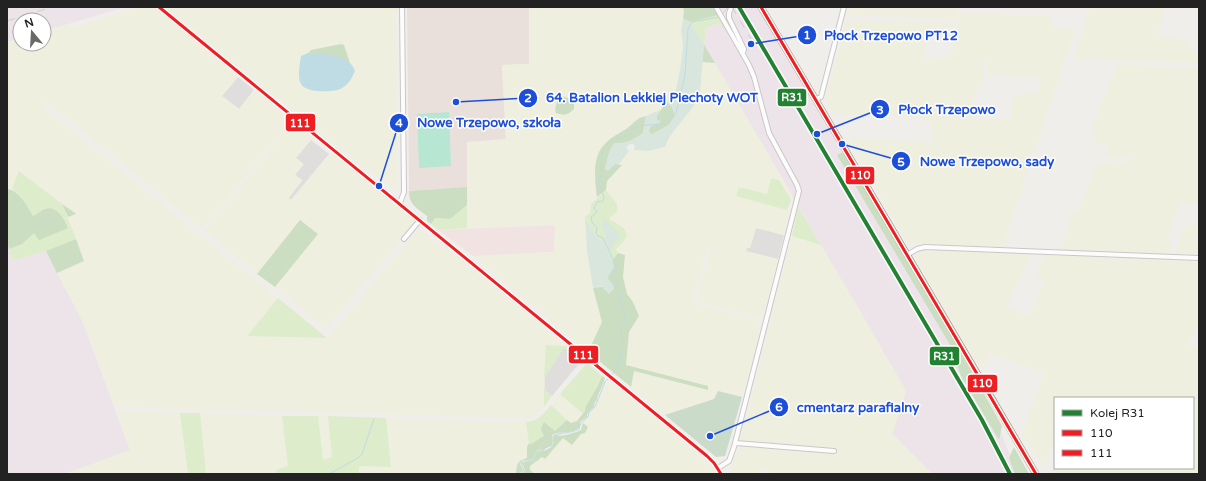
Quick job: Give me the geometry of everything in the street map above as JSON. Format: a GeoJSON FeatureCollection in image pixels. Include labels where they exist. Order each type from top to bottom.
{"type":"FeatureCollection","features":[{"type":"Feature","properties":{"kind":"main road"},"geometry":{"type":"LineString","coordinates":[[761,7],[1036,474]]}},
{"type":"Feature","properties":{"kind":"street"},"geometry":{"type":"LineString","coordinates":[[159,7],[707,456],[718,468],[721,474]]}},
{"type":"Feature","properties":{"kind":"street"},"geometry":{"type":"LineString","coordinates":[[400,203],[404,192],[402,7]]}},
{"type":"Feature","properties":{"kind":"street"},"geometry":{"type":"LineString","coordinates":[[716,7],[743,53],[752,73],[768,133],[799,191],[736,443],[729,461],[718,468]]}},
{"type":"Feature","properties":{"kind":"street"},"geometry":{"type":"LineString","coordinates":[[816,99],[821,97],[844,7]]}},
{"type":"Feature","properties":{"kind":"street"},"geometry":{"type":"LineString","coordinates":[[731,8],[729,18],[744,49],[743,53]]}},
{"type":"Feature","properties":{"kind":"street"},"geometry":{"type":"LineString","coordinates":[[404,239],[420,220]]}},
{"type":"Feature","properties":{"kind":"street"},"geometry":{"type":"LineString","coordinates":[[907,255],[917,249],[925,247],[1199,258]]}},
{"type":"Feature","properties":{"kind":"street"},"geometry":{"type":"LineString","coordinates":[[736,443],[834,451]]}},
{"type":"Feature","properties":{"kind":"shaded area"},"geometry":{"type":"Polygon","coordinates":[[[7,7],[126,7],[52,29],[52,12],[12,12],[12,40],[7,42],[7,7]]]}},
{"type":"Feature","properties":{"kind":"shaded area"},"geometry":{"type":"Polygon","coordinates":[[[407,7],[529,7],[530,64],[502,65],[506,140],[467,142],[467,187],[409,191],[407,7]]]}},
{"type":"Feature","properties":{"kind":"shaded area"},"geometry":{"type":"Polygon","coordinates":[[[721,7],[757,7],[992,409],[1017,474],[932,474],[892,434],[906,391],[704,45],[706,28],[720,23],[723,29],[730,26],[721,7]]]}},
{"type":"Feature","properties":{"kind":"shaded area"},"geometry":{"type":"Polygon","coordinates":[[[683,19],[690,22],[704,45],[700,93],[692,93],[692,99],[697,101],[675,129],[665,147],[649,151],[634,150],[635,146],[633,144],[628,145],[626,148],[629,151],[619,164],[615,164],[608,171],[605,169],[610,152],[615,143],[630,141],[643,133],[646,116],[660,110],[657,120],[661,121],[660,123],[650,127],[649,131],[651,135],[669,125],[675,116],[672,107],[667,102],[670,98],[677,100],[679,99],[680,95],[674,92],[676,90],[681,64],[683,45],[681,31],[683,19]]]}},
{"type":"Feature","properties":{"kind":"shaded area"},"geometry":{"type":"Polygon","coordinates":[[[238,77],[254,90],[239,109],[222,96],[238,77]]]}},
{"type":"Feature","properties":{"kind":"shaded area"},"geometry":{"type":"Polygon","coordinates":[[[311,140],[329,154],[291,200],[288,198],[302,181],[295,175],[296,158],[311,140]]]}},
{"type":"Feature","properties":{"kind":"shaded area"},"geometry":{"type":"Polygon","coordinates":[[[585,217],[592,231],[601,242],[606,236],[601,225],[604,219],[620,234],[619,238],[608,252],[614,267],[607,278],[613,285],[614,289],[609,294],[601,286],[593,288],[587,251],[585,217]]]}},
{"type":"Feature","properties":{"kind":"shaded area"},"geometry":{"type":"Polygon","coordinates":[[[555,225],[554,252],[473,256],[438,230],[555,225]]]}},
{"type":"Feature","properties":{"kind":"shaded area"},"geometry":{"type":"Polygon","coordinates":[[[756,228],[784,235],[778,259],[746,252],[747,247],[750,248],[756,228]]]}},
{"type":"Feature","properties":{"kind":"shaded area"},"geometry":{"type":"Polygon","coordinates":[[[7,241],[13,261],[46,251],[82,320],[130,450],[68,473],[69,474],[7,474],[7,241]]]}},
{"type":"Feature","properties":{"kind":"shaded area"},"geometry":{"type":"Polygon","coordinates":[[[563,349],[571,349],[583,359],[552,396],[544,389],[544,378],[563,349]]]}},
{"type":"Feature","properties":{"kind":"green space"},"geometry":{"type":"Polygon","coordinates":[[[139,7],[154,7],[238,77],[222,96],[239,109],[254,90],[292,121],[202,229],[46,102],[43,107],[278,298],[247,336],[327,338],[419,228],[437,244],[448,249],[566,346],[546,346],[544,407],[537,416],[529,418],[115,407],[82,320],[57,273],[84,261],[68,217],[75,214],[19,172],[12,189],[7,189],[7,42],[12,40],[12,52],[52,52],[52,29],[69,24],[70,28],[139,7]]]}},
{"type":"Feature","properties":{"kind":"green space"},"geometry":{"type":"Polygon","coordinates":[[[165,7],[398,7],[398,13],[396,13],[398,189],[395,191],[379,177],[365,168],[364,169],[165,7]]]}},
{"type":"Feature","properties":{"kind":"green space"},"geometry":{"type":"Polygon","coordinates":[[[529,7],[682,7],[684,11],[681,31],[683,45],[676,90],[660,110],[638,117],[627,128],[618,133],[596,177],[595,182],[597,197],[591,204],[590,213],[585,217],[587,251],[593,288],[602,322],[588,352],[473,256],[554,252],[555,225],[467,228],[467,142],[506,139],[502,65],[529,64],[529,7]]]}},
{"type":"Feature","properties":{"kind":"green space"},"geometry":{"type":"Polygon","coordinates":[[[714,7],[719,15],[690,22],[683,19],[683,8],[714,7]]]}},
{"type":"Feature","properties":{"kind":"green space"},"geometry":{"type":"Polygon","coordinates":[[[850,7],[959,7],[956,19],[848,15],[850,7]]]}},
{"type":"Feature","properties":{"kind":"green space"},"geometry":{"type":"Polygon","coordinates":[[[1090,7],[1165,7],[1158,37],[1181,38],[1197,54],[1199,54],[1199,63],[1073,59],[1090,7]]]}},
{"type":"Feature","properties":{"kind":"green space"},"geometry":{"type":"Polygon","coordinates":[[[960,13],[1051,16],[1050,25],[1075,30],[1035,151],[1031,155],[1003,247],[907,243],[853,148],[849,138],[931,142],[931,122],[924,120],[924,117],[833,114],[825,100],[847,20],[954,23],[954,28],[929,27],[924,57],[951,58],[960,13]],[[984,60],[984,86],[978,89],[976,98],[971,100],[978,119],[1011,119],[1013,96],[1038,93],[1041,78],[987,75],[988,60],[984,60]]]}},
{"type":"Feature","properties":{"kind":"green space"},"geometry":{"type":"Polygon","coordinates":[[[719,15],[726,28],[723,29],[720,23],[706,28],[704,45],[690,22],[719,15]]]}},
{"type":"Feature","properties":{"kind":"green space"},"geometry":{"type":"Polygon","coordinates":[[[341,44],[344,45],[350,63],[330,56],[308,53],[311,50],[341,44]]]}},
{"type":"Feature","properties":{"kind":"green space"},"geometry":{"type":"Polygon","coordinates":[[[704,45],[715,63],[702,62],[704,45]]]}},
{"type":"Feature","properties":{"kind":"green space"},"geometry":{"type":"Polygon","coordinates":[[[702,62],[715,63],[792,195],[791,200],[779,180],[771,178],[767,194],[739,187],[736,196],[787,210],[788,213],[784,235],[756,228],[750,248],[747,248],[746,251],[778,259],[762,319],[696,301],[710,249],[707,248],[692,303],[762,322],[742,397],[718,391],[714,399],[665,415],[631,387],[634,371],[708,390],[708,386],[626,365],[629,332],[638,316],[633,302],[627,294],[623,277],[625,255],[618,253],[616,250],[620,246],[623,227],[610,220],[610,217],[617,204],[606,190],[607,181],[622,165],[619,164],[630,149],[649,151],[665,147],[668,139],[684,117],[693,108],[699,97],[702,62]]]}},
{"type":"Feature","properties":{"kind":"green space"},"geometry":{"type":"Polygon","coordinates":[[[1119,64],[1199,68],[1199,206],[1180,202],[1168,238],[1171,244],[1170,253],[1061,250],[1071,213],[1077,213],[1096,165],[1108,161],[1128,162],[1132,158],[1105,156],[1109,145],[1095,144],[1093,122],[1119,64]]]}},
{"type":"Feature","properties":{"kind":"green space"},"geometry":{"type":"Polygon","coordinates":[[[562,96],[571,99],[574,104],[574,109],[570,113],[556,113],[555,109],[558,98],[562,96]]]}},
{"type":"Feature","properties":{"kind":"green space"},"geometry":{"type":"Polygon","coordinates":[[[667,102],[672,107],[675,116],[669,125],[651,135],[648,131],[657,120],[656,116],[667,102]]]}},
{"type":"Feature","properties":{"kind":"green space"},"geometry":{"type":"Polygon","coordinates":[[[449,112],[451,166],[419,168],[417,114],[449,112]]]}},
{"type":"Feature","properties":{"kind":"green space"},"geometry":{"type":"Polygon","coordinates":[[[646,116],[643,133],[630,141],[615,143],[613,146],[605,169],[608,170],[615,164],[622,165],[607,181],[606,190],[597,197],[595,170],[597,157],[600,151],[605,143],[611,138],[626,129],[637,119],[646,116]]]}},
{"type":"Feature","properties":{"kind":"green space"},"geometry":{"type":"Polygon","coordinates":[[[293,122],[312,138],[296,158],[304,164],[295,175],[302,180],[289,198],[291,200],[331,152],[417,221],[326,329],[275,287],[318,234],[300,220],[257,274],[204,231],[293,122]]]}},
{"type":"Feature","properties":{"kind":"green space"},"geometry":{"type":"Polygon","coordinates":[[[843,152],[958,347],[1002,426],[999,440],[961,376],[952,348],[837,155],[843,152]]]}},
{"type":"Feature","properties":{"kind":"green space"},"geometry":{"type":"Polygon","coordinates":[[[19,171],[62,204],[76,239],[46,251],[13,261],[9,249],[22,244],[34,232],[46,208],[33,216],[19,195],[12,189],[19,171]]]}},
{"type":"Feature","properties":{"kind":"green space"},"geometry":{"type":"Polygon","coordinates":[[[771,178],[779,180],[791,200],[787,210],[736,196],[739,187],[767,194],[771,178]]]}},
{"type":"Feature","properties":{"kind":"green space"},"geometry":{"type":"Polygon","coordinates":[[[467,187],[467,205],[450,219],[435,218],[431,224],[427,221],[427,216],[412,203],[409,196],[409,191],[467,187]]]}},
{"type":"Feature","properties":{"kind":"green space"},"geometry":{"type":"Polygon","coordinates":[[[7,189],[19,195],[33,216],[49,208],[53,209],[60,214],[68,228],[39,240],[34,233],[22,244],[9,249],[7,241],[7,189]]]}},
{"type":"Feature","properties":{"kind":"green space"},"geometry":{"type":"Polygon","coordinates":[[[606,190],[617,204],[617,212],[610,217],[610,220],[621,226],[626,232],[625,239],[616,249],[618,253],[612,261],[607,252],[619,238],[601,225],[606,236],[601,242],[592,231],[585,217],[590,213],[591,204],[606,190]]]}},
{"type":"Feature","properties":{"kind":"green space"},"geometry":{"type":"Polygon","coordinates":[[[62,204],[75,213],[76,214],[68,217],[62,204]]]}},
{"type":"Feature","properties":{"kind":"green space"},"geometry":{"type":"Polygon","coordinates":[[[467,205],[467,228],[438,230],[431,224],[435,218],[450,219],[467,205]]]}},
{"type":"Feature","properties":{"kind":"green space"},"geometry":{"type":"Polygon","coordinates":[[[798,207],[821,245],[792,236],[798,207]]]}},
{"type":"Feature","properties":{"kind":"green space"},"geometry":{"type":"Polygon","coordinates":[[[300,220],[318,234],[275,287],[257,274],[300,220]]]}},
{"type":"Feature","properties":{"kind":"green space"},"geometry":{"type":"Polygon","coordinates":[[[1199,224],[1199,254],[1175,253],[1185,226],[1199,224]]]}},
{"type":"Feature","properties":{"kind":"green space"},"geometry":{"type":"Polygon","coordinates":[[[792,236],[821,245],[867,323],[906,391],[892,434],[932,474],[776,474],[766,470],[754,474],[730,474],[739,444],[833,449],[740,442],[792,236]]]}},
{"type":"Feature","properties":{"kind":"green space"},"geometry":{"type":"Polygon","coordinates":[[[76,239],[84,261],[57,273],[46,251],[76,239]]]}},
{"type":"Feature","properties":{"kind":"green space"},"geometry":{"type":"Polygon","coordinates":[[[923,251],[1031,253],[1008,306],[1030,317],[1044,280],[1035,277],[1044,254],[1199,262],[1199,329],[1196,328],[1188,345],[1199,349],[1199,474],[1051,474],[1054,466],[1054,469],[1194,469],[1194,397],[1054,397],[1054,452],[1049,451],[1045,468],[1022,434],[1044,373],[989,354],[982,370],[914,255],[923,251]]]}},
{"type":"Feature","properties":{"kind":"green space"},"geometry":{"type":"Polygon","coordinates":[[[618,253],[625,255],[623,277],[627,294],[633,302],[639,316],[629,332],[626,365],[708,386],[708,390],[634,371],[631,387],[588,352],[602,322],[593,288],[613,285],[607,278],[613,267],[612,261],[618,253]]]}},
{"type":"Feature","properties":{"kind":"green space"},"geometry":{"type":"Polygon","coordinates":[[[278,298],[327,338],[247,336],[278,298]]]}},
{"type":"Feature","properties":{"kind":"green space"},"geometry":{"type":"Polygon","coordinates":[[[546,345],[566,346],[571,349],[563,349],[544,378],[546,345]]]}},
{"type":"Feature","properties":{"kind":"green space"},"geometry":{"type":"Polygon","coordinates":[[[587,363],[602,376],[583,414],[560,394],[587,363]]]}},
{"type":"Feature","properties":{"kind":"green space"},"geometry":{"type":"Polygon","coordinates":[[[602,376],[605,378],[594,407],[587,414],[587,417],[580,422],[580,427],[570,432],[552,435],[552,445],[545,448],[543,451],[540,449],[536,452],[533,459],[522,461],[520,464],[523,470],[519,474],[516,474],[518,463],[527,458],[527,447],[529,443],[531,444],[544,436],[541,429],[544,422],[555,431],[567,420],[571,423],[577,421],[585,411],[586,406],[602,376]]]}},
{"type":"Feature","properties":{"kind":"green space"},"geometry":{"type":"Polygon","coordinates":[[[609,381],[713,467],[717,474],[535,474],[530,470],[530,466],[542,456],[545,459],[563,438],[581,434],[588,427],[583,423],[589,417],[590,412],[595,408],[609,381]]]}},
{"type":"Feature","properties":{"kind":"green space"},"geometry":{"type":"Polygon","coordinates":[[[544,389],[552,396],[544,407],[544,389]]]}},
{"type":"Feature","properties":{"kind":"green space"},"geometry":{"type":"Polygon","coordinates":[[[718,391],[742,397],[725,456],[716,457],[665,415],[714,399],[718,391]]]}},
{"type":"Feature","properties":{"kind":"green space"},"geometry":{"type":"Polygon","coordinates":[[[560,394],[583,414],[577,421],[571,423],[551,405],[560,394]]]}},
{"type":"Feature","properties":{"kind":"green space"},"geometry":{"type":"Polygon","coordinates":[[[551,405],[567,420],[555,431],[544,422],[544,436],[531,444],[529,443],[526,422],[537,419],[551,405]]]}},
{"type":"Feature","properties":{"kind":"green space"},"geometry":{"type":"Polygon","coordinates":[[[117,412],[180,413],[188,474],[69,474],[68,473],[130,450],[117,412]]]}},
{"type":"Feature","properties":{"kind":"green space"},"geometry":{"type":"Polygon","coordinates":[[[180,413],[200,413],[206,474],[188,474],[180,413]]]}},
{"type":"Feature","properties":{"kind":"green space"},"geometry":{"type":"Polygon","coordinates":[[[200,413],[282,416],[288,466],[276,470],[277,474],[206,474],[200,413]]]}},
{"type":"Feature","properties":{"kind":"green space"},"geometry":{"type":"Polygon","coordinates":[[[282,416],[318,416],[323,460],[332,457],[328,416],[386,418],[391,467],[359,466],[359,474],[277,474],[276,470],[288,466],[282,416]]]}},
{"type":"Feature","properties":{"kind":"green space"},"geometry":{"type":"Polygon","coordinates":[[[318,416],[328,416],[332,457],[323,460],[318,416]]]}},
{"type":"Feature","properties":{"kind":"green space"},"geometry":{"type":"Polygon","coordinates":[[[386,418],[526,422],[529,443],[527,447],[527,458],[517,464],[516,474],[359,474],[358,466],[391,467],[386,418]]]}},
{"type":"Feature","properties":{"kind":"green space"},"geometry":{"type":"Polygon","coordinates":[[[583,423],[588,427],[585,433],[581,434],[572,445],[563,438],[545,459],[542,457],[530,466],[530,470],[535,474],[521,474],[525,470],[522,463],[534,460],[537,452],[543,452],[552,447],[554,444],[555,435],[565,435],[581,430],[583,423]]]}},
{"type":"Feature","properties":{"kind":"green space"},"geometry":{"type":"Polygon","coordinates":[[[1014,447],[1029,474],[1015,474],[1009,458],[1014,447]]]}},
{"type":"Feature","properties":{"kind":"water"},"geometry":{"type":"Polygon","coordinates":[[[308,53],[342,58],[352,65],[355,71],[348,83],[338,90],[314,91],[308,89],[301,84],[299,74],[301,56],[308,53]]]}},
{"type":"Feature","properties":{"kind":"waterway"},"geometry":{"type":"LineString","coordinates":[[722,15],[729,7]]}},
{"type":"Feature","properties":{"kind":"waterway"},"geometry":{"type":"LineString","coordinates":[[611,376],[620,358],[621,327],[626,321],[618,292],[617,282],[612,277],[617,268],[603,238],[598,236],[596,233],[597,228],[592,222],[591,217],[597,212],[594,208],[597,202],[603,201],[604,197],[598,181],[601,175],[602,150],[614,140],[629,135],[636,126],[660,124],[676,113],[685,75],[688,29],[692,22],[719,17]]}},
{"type":"Feature","properties":{"kind":"waterway"},"geometry":{"type":"LineString","coordinates":[[520,474],[524,470],[521,463],[534,459],[536,453],[540,450],[543,452],[545,448],[553,445],[553,436],[579,429],[581,423],[588,417],[589,412],[595,407],[605,382],[609,378]]}},
{"type":"Feature","properties":{"kind":"waterway"},"geometry":{"type":"LineString","coordinates":[[329,474],[358,458],[362,454],[374,419]]}},
{"type":"Feature","properties":{"kind":"railway"},"geometry":{"type":"LineString","coordinates":[[7,21],[52,7]]}},
{"type":"Feature","properties":{"kind":"railway"},"geometry":{"type":"LineString","coordinates":[[732,7],[751,39]]}},
{"type":"Feature","properties":{"kind":"rail line","name":"R31"},"geometry":{"type":"LineString","coordinates":[[739,7],[982,420],[1010,474]]}},
{"type":"Feature","properties":{"kind":"transit line","name":"111"},"geometry":{"type":"LineString","coordinates":[[159,7],[707,456],[714,463],[721,474]]}},
{"type":"Feature","properties":{"kind":"transit line","name":"110"},"geometry":{"type":"LineString","coordinates":[[761,7],[1036,474]]}},
{"type":"Feature","properties":{"kind":"place","name":"Płock Trzepowo PT12"},"geometry":{"type":"Point","coordinates":[751,44]}},
{"type":"Feature","properties":{"kind":"place","name":"64. Batalion Lekkiej Piechoty WOT"},"geometry":{"type":"Point","coordinates":[456,102]}},
{"type":"Feature","properties":{"kind":"place","name":"Płock Trzepowo"},"geometry":{"type":"Point","coordinates":[817,134]}},
{"type":"Feature","properties":{"kind":"place","name":"Nowe Trzepowo, sady"},"geometry":{"type":"Point","coordinates":[842,144]}},
{"type":"Feature","properties":{"kind":"place","name":"Nowe Trzepowo, szkoła"},"geometry":{"type":"Point","coordinates":[379,186]}},
{"type":"Feature","properties":{"kind":"place","name":"cmentarz parafialny"},"geometry":{"type":"Point","coordinates":[710,436]}}]}
